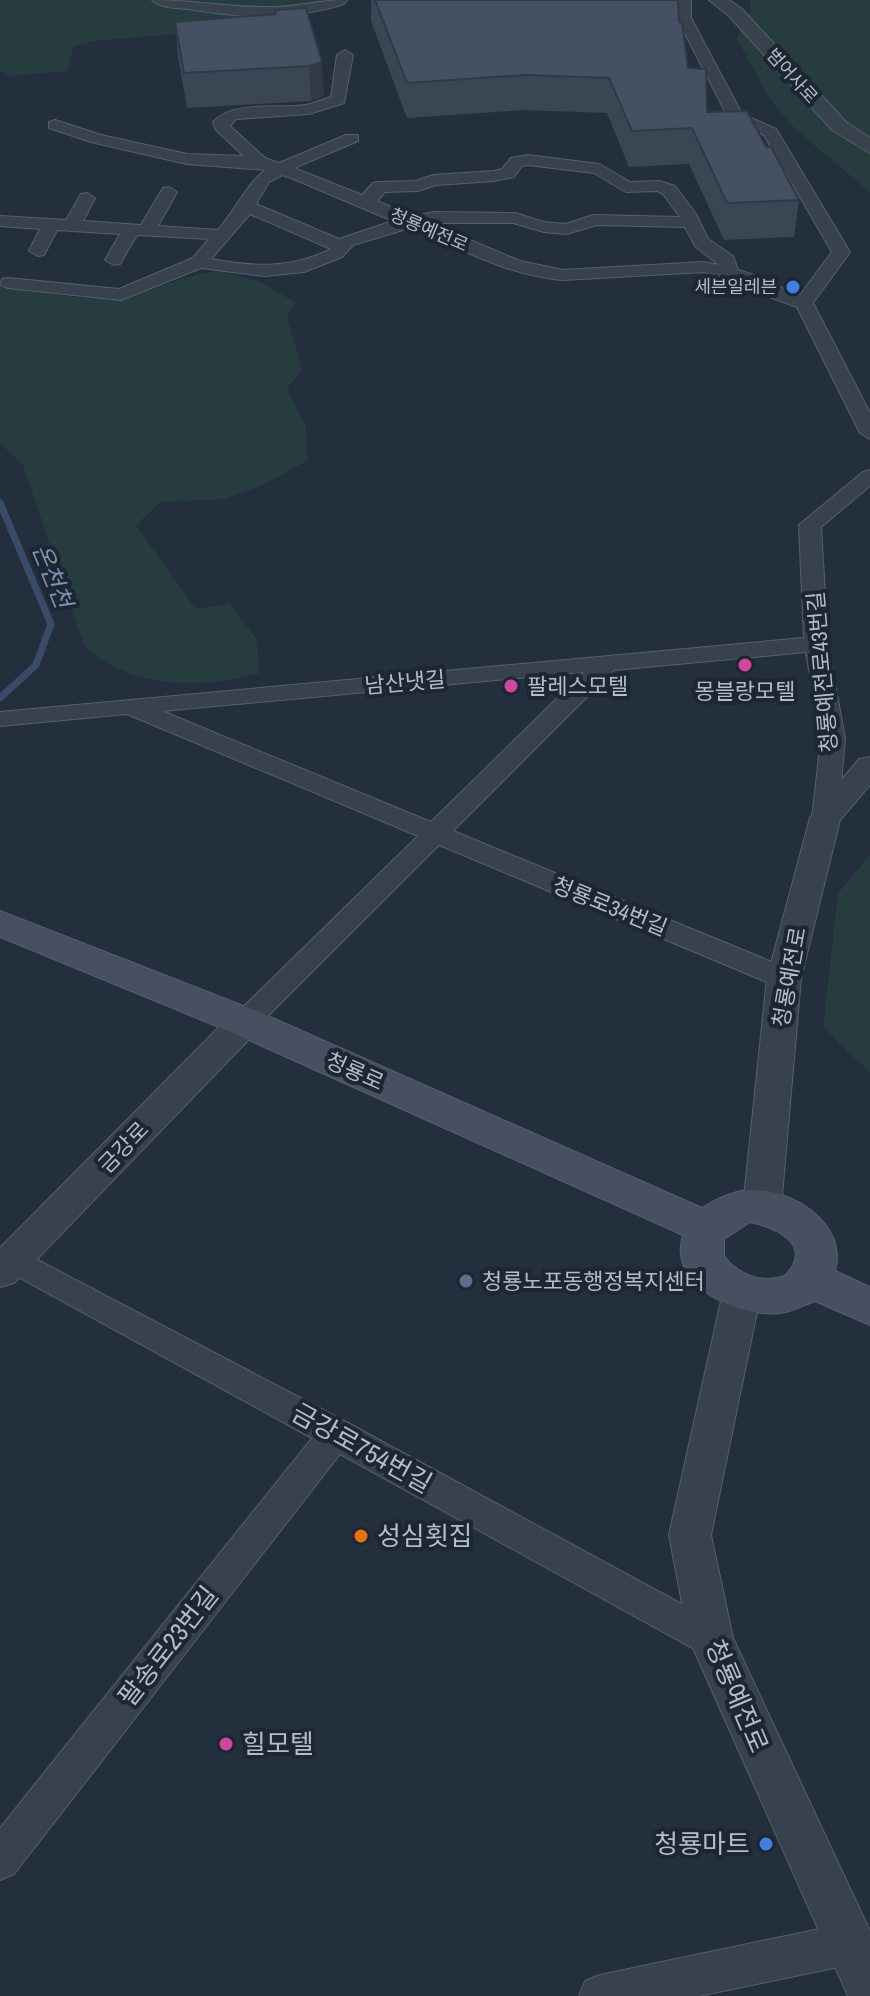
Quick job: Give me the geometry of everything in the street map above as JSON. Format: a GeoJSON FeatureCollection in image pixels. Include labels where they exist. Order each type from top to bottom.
{"type":"FeatureCollection","features":[{"type":"Feature","properties":{"kind":"main road","name":"청룡로"},"geometry":{"type":"LineString","coordinates":[[0,923],[245,1022],[707,1228]]}},
{"type":"Feature","properties":{"kind":"main road"},"geometry":{"type":"LineString","coordinates":[[762,1207],[787,1214],[813,1236],[818,1251],[817,1266],[810,1279],[798,1289],[781,1295],[762,1296],[725,1284],[711,1272],[703,1257],[702,1242],[707,1228],[717,1216],[732,1209],[762,1207]]}},
{"type":"Feature","properties":{"kind":"main road"},"geometry":{"type":"LineString","coordinates":[[810,1279],[870,1307]]}},
{"type":"Feature","properties":{"kind":"street"},"geometry":{"type":"LineString","coordinates":[[161,0],[239,14],[266,14],[298,11],[338,0]]}},
{"type":"Feature","properties":{"kind":"street"},"geometry":{"type":"LineString","coordinates":[[684,0],[684,18],[736,117],[770,132],[841,252],[804,303],[870,433]]}},
{"type":"Feature","properties":{"kind":"street","name":"범어사로"},"geometry":{"type":"LineString","coordinates":[[718,0],[735,12],[839,126],[870,147]]}},
{"type":"Feature","properties":{"kind":"street"},"geometry":{"type":"LineString","coordinates":[[259,162],[222,127],[221,122],[232,115],[309,109],[338,100],[345,55]]}},
{"type":"Feature","properties":{"kind":"street","name":"청룡예전로"},"geometry":{"type":"LineString","coordinates":[[55,125],[120,145],[187,159],[259,162],[540,273],[563,275],[704,267],[749,278],[764,289],[804,303]]}},
{"type":"Feature","properties":{"kind":"street"},"geometry":{"type":"LineString","coordinates":[[8,283],[121,295],[199,262],[247,206],[262,179],[352,138]]}},
{"type":"Feature","properties":{"kind":"street"},"geometry":{"type":"LineString","coordinates":[[363,202],[375,195],[379,187],[418,186],[433,180],[494,176],[508,173],[517,162],[528,160],[599,169],[626,187],[659,186],[669,190],[687,214],[701,242],[727,260],[729,271]]}},
{"type":"Feature","properties":{"kind":"street"},"geometry":{"type":"LineString","coordinates":[[114,260],[169,192]]}},
{"type":"Feature","properties":{"kind":"street"},"geometry":{"type":"LineString","coordinates":[[72,225],[87,198]]}},
{"type":"Feature","properties":{"kind":"street"},"geometry":{"type":"LineString","coordinates":[[247,206],[344,248]]}},
{"type":"Feature","properties":{"kind":"street"},"geometry":{"type":"LineString","coordinates":[[2,215],[51,224],[222,235]]}},
{"type":"Feature","properties":{"kind":"street"},"geometry":{"type":"LineString","coordinates":[[199,262],[262,270],[296,269],[315,265],[344,248],[346,242],[435,217],[515,218],[558,229],[588,224],[593,220],[689,222]]}},
{"type":"Feature","properties":{"kind":"street"},"geometry":{"type":"LineString","coordinates":[[38,251],[51,224]]}},
{"type":"Feature","properties":{"kind":"street","name":"청룡예전로43번길"},"geometry":{"type":"LineString","coordinates":[[825,818],[833,739],[816,644],[810,525],[870,476]]}},
{"type":"Feature","properties":{"kind":"street","name":"남산냇길"},"geometry":{"type":"LineString","coordinates":[[6,724],[130,707],[816,644]]}},
{"type":"Feature","properties":{"kind":"street"},"geometry":{"type":"LineString","coordinates":[[245,1022],[606,664]]}},
{"type":"Feature","properties":{"kind":"street","name":"청룡로34번길"},"geometry":{"type":"LineString","coordinates":[[130,707],[784,978]]}},
{"type":"Feature","properties":{"kind":"street","name":"청룡예전로"},"geometry":{"type":"LineString","coordinates":[[762,1207],[784,978],[825,818],[870,766]]}},
{"type":"Feature","properties":{"kind":"street","name":"금강로"},"geometry":{"type":"LineString","coordinates":[[6,1266],[245,1022]]}},
{"type":"Feature","properties":{"kind":"street","name":"금강로754번길"},"geometry":{"type":"LineString","coordinates":[[6,1266],[336,1433],[711,1639]]}},
{"type":"Feature","properties":{"kind":"street","name":"청룡예전로"},"geometry":{"type":"LineString","coordinates":[[742,1292],[690,1535],[711,1639],[870,1987]]}},
{"type":"Feature","properties":{"kind":"street","name":"팔송로23번길"},"geometry":{"type":"LineString","coordinates":[[0,1860],[336,1433]]}},
{"type":"Feature","properties":{"kind":"street"},"geometry":{"type":"LineString","coordinates":[[600,1996],[848,1944]]}},
{"type":"Feature","properties":{"kind":"green space"},"geometry":{"type":"Polygon","coordinates":[[[0,0],[336,0],[339,8],[179,34],[94,41],[74,46],[67,71],[12,76],[0,71],[0,0]]]}},
{"type":"Feature","properties":{"kind":"green space"},"geometry":{"type":"Polygon","coordinates":[[[750,0],[870,0],[870,192],[795,129],[769,98],[737,39],[751,10],[750,0]]]}},
{"type":"Feature","properties":{"kind":"green space"},"geometry":{"type":"Polygon","coordinates":[[[220,271],[258,281],[295,302],[287,317],[302,370],[287,388],[306,427],[308,460],[263,485],[224,499],[161,502],[136,525],[196,609],[229,603],[257,640],[259,673],[214,682],[167,682],[123,671],[84,646],[23,465],[0,443],[0,287],[100,299],[139,293],[192,276],[220,271]]]}},
{"type":"Feature","properties":{"kind":"green space"},"geometry":{"type":"Polygon","coordinates":[[[870,855],[870,1072],[823,1028],[838,893],[870,855]]]}},
{"type":"Feature","properties":{"kind":"building"},"geometry":{"type":"Polygon","coordinates":[[[375,0],[678,0],[688,68],[706,69],[707,112],[747,111],[766,147],[771,147],[799,200],[727,203],[692,128],[632,131],[609,78],[526,75],[407,83],[375,0]]]}},
{"type":"Feature","properties":{"kind":"building"},"geometry":{"type":"Polygon","coordinates":[[[306,8],[322,62],[309,66],[184,73],[175,22],[276,14],[275,10],[306,8]]]}},
{"type":"Feature","properties":{"kind":"waterway","name":"온천천"},"geometry":{"type":"LineString","coordinates":[[0,503],[51,624],[36,665],[0,698]]}},
{"type":"Feature","properties":{"kind":"place","name":"세븐일레븐"},"geometry":{"type":"Point","coordinates":[793,287]}},
{"type":"Feature","properties":{"kind":"place","name":"몽블랑모텔"},"geometry":{"type":"Point","coordinates":[745,665]}},
{"type":"Feature","properties":{"kind":"place","name":"팔레스모텔"},"geometry":{"type":"Point","coordinates":[511,686]}},
{"type":"Feature","properties":{"kind":"place","name":"청룡노포동행정복지센터"},"geometry":{"type":"Point","coordinates":[466,1281]}},
{"type":"Feature","properties":{"kind":"place","name":"성심횟집"},"geometry":{"type":"Point","coordinates":[361,1536]}},
{"type":"Feature","properties":{"kind":"place","name":"힐모텔"},"geometry":{"type":"Point","coordinates":[226,1744]}},
{"type":"Feature","properties":{"kind":"place","name":"청룡마트"},"geometry":{"type":"Point","coordinates":[766,1844]}}]}
